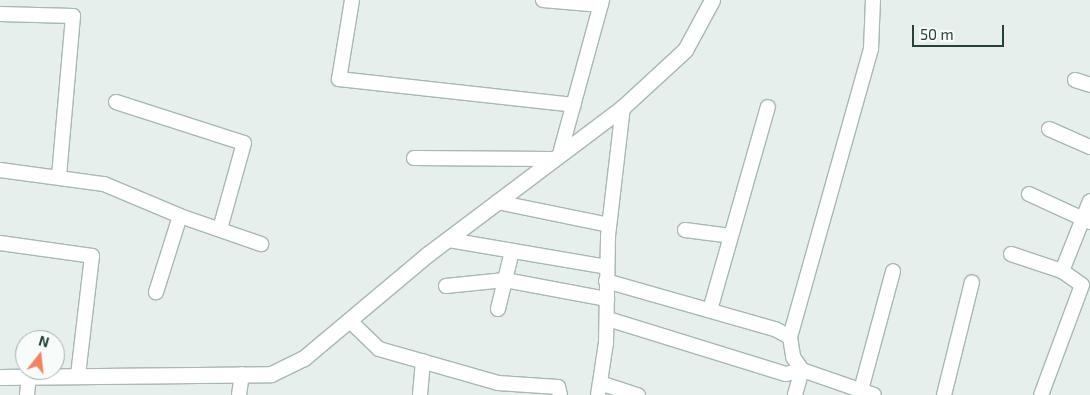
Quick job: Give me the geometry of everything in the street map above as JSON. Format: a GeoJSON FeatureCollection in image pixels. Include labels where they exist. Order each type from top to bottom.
{"type":"FeatureCollection","features":[{"type":"Feature","properties":{"kind":"main road"},"geometry":{"type":"LineString","coordinates":[[65,376],[271,374],[304,358],[556,155],[623,107],[685,50],[712,0]]}},
{"type":"Feature","properties":{"kind":"main road"},"geometry":{"type":"LineString","coordinates":[[0,377],[15,376]]}},
{"type":"Feature","properties":{"kind":"street"},"geometry":{"type":"LineString","coordinates":[[352,0],[339,79],[574,105]]}},
{"type":"Feature","properties":{"kind":"street"},"geometry":{"type":"LineString","coordinates":[[414,158],[556,155],[574,105],[601,2],[543,0]]}},
{"type":"Feature","properties":{"kind":"street"},"geometry":{"type":"LineString","coordinates":[[802,370],[793,357],[790,337],[871,49],[873,0]]}},
{"type":"Feature","properties":{"kind":"street"},"geometry":{"type":"LineString","coordinates":[[0,14],[73,16],[59,176]]}},
{"type":"Feature","properties":{"kind":"street"},"geometry":{"type":"LineString","coordinates":[[1076,80],[1090,85]]}},
{"type":"Feature","properties":{"kind":"street"},"geometry":{"type":"LineString","coordinates":[[116,102],[244,143],[220,229]]}},
{"type":"Feature","properties":{"kind":"street"},"geometry":{"type":"LineString","coordinates":[[623,107],[609,225],[606,274],[608,319],[599,389],[638,395]]}},
{"type":"Feature","properties":{"kind":"street"},"geometry":{"type":"LineString","coordinates":[[710,310],[768,108]]}},
{"type":"Feature","properties":{"kind":"street"},"geometry":{"type":"LineString","coordinates":[[1049,129],[1090,147]]}},
{"type":"Feature","properties":{"kind":"street"},"geometry":{"type":"LineString","coordinates":[[0,170],[59,176],[104,184],[180,216],[261,244]]}},
{"type":"Feature","properties":{"kind":"street"},"geometry":{"type":"LineString","coordinates":[[1029,194],[1086,221]]}},
{"type":"Feature","properties":{"kind":"street"},"geometry":{"type":"LineString","coordinates":[[1062,271],[1086,221],[1090,201]]}},
{"type":"Feature","properties":{"kind":"street"},"geometry":{"type":"LineString","coordinates":[[497,202],[609,225]]}},
{"type":"Feature","properties":{"kind":"street"},"geometry":{"type":"LineString","coordinates":[[156,292],[180,216]]}},
{"type":"Feature","properties":{"kind":"street"},"geometry":{"type":"LineString","coordinates":[[685,230],[731,236]]}},
{"type":"Feature","properties":{"kind":"street"},"geometry":{"type":"LineString","coordinates":[[449,240],[512,251],[606,274],[790,337]]}},
{"type":"Feature","properties":{"kind":"street"},"geometry":{"type":"LineString","coordinates":[[0,243],[92,256],[78,376]]}},
{"type":"Feature","properties":{"kind":"street"},"geometry":{"type":"LineString","coordinates":[[498,309],[512,251]]}},
{"type":"Feature","properties":{"kind":"street"},"geometry":{"type":"LineString","coordinates":[[1011,254],[1062,271],[1082,285],[1041,395]]}},
{"type":"Feature","properties":{"kind":"street"},"geometry":{"type":"LineString","coordinates":[[608,319],[786,374],[802,370],[868,392],[893,271]]}},
{"type":"Feature","properties":{"kind":"street"},"geometry":{"type":"LineString","coordinates":[[446,286],[505,280],[607,299]]}},
{"type":"Feature","properties":{"kind":"street"},"geometry":{"type":"LineString","coordinates":[[944,395],[972,282]]}},
{"type":"Feature","properties":{"kind":"street"},"geometry":{"type":"LineString","coordinates":[[350,320],[379,349],[423,361],[498,389],[558,387],[560,395]]}},
{"type":"Feature","properties":{"kind":"street"},"geometry":{"type":"LineString","coordinates":[[420,395],[423,361]]}},
{"type":"Feature","properties":{"kind":"street"},"geometry":{"type":"LineString","coordinates":[[795,395],[802,370]]}},
{"type":"Feature","properties":{"kind":"street"},"geometry":{"type":"LineString","coordinates":[[239,395],[242,374]]}},
{"type":"Feature","properties":{"kind":"street"},"geometry":{"type":"LineString","coordinates":[[27,395],[29,380]]}}]}
